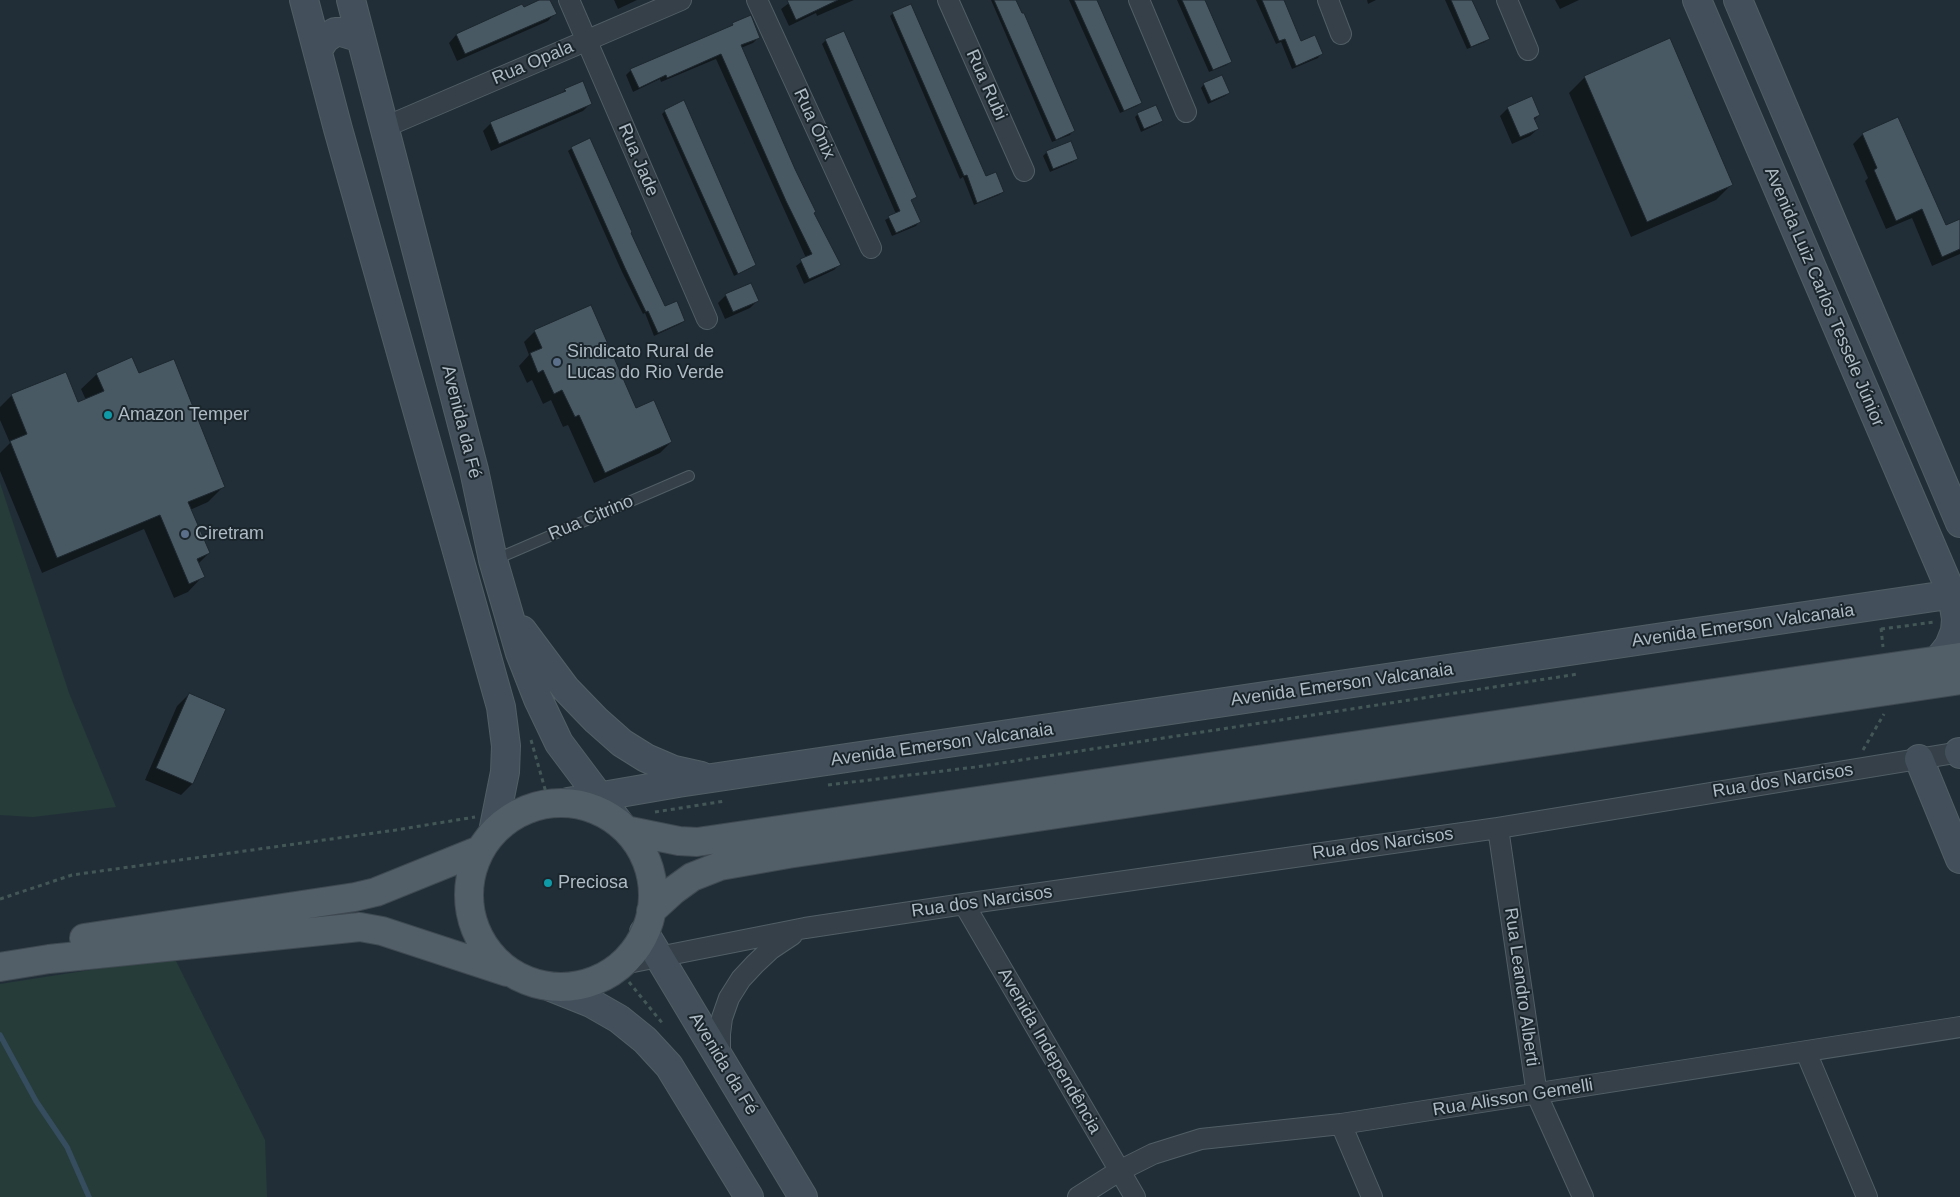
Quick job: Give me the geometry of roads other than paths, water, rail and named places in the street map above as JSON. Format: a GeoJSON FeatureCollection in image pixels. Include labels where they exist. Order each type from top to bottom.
{"type":"FeatureCollection","features":[{"type":"Feature","properties":{"kind":"main road"},"geometry":{"type":"LineString","coordinates":[[0,950],[355,897],[384,889],[490,833],[515,815],[541,805],[568,802],[596,809],[679,841],[697,842],[1949,659]]}},
{"type":"Feature","properties":{"kind":"main road"},"geometry":{"type":"LineString","coordinates":[[648,922],[674,890],[692,878],[720,866],[788,854],[1960,680]]}},
{"type":"Feature","properties":{"kind":"main road"},"geometry":{"type":"LineString","coordinates":[[0,967],[49,959],[360,927],[382,931],[510,973],[530,982],[551,987],[585,984],[601,978],[622,964],[639,944],[648,922],[653,893],[649,867],[632,822]]}},
{"type":"Feature","properties":{"kind":"main road"},"geometry":{"type":"LineString","coordinates":[[490,833],[472,870],[468,891],[471,916],[479,939],[494,959],[510,973]]}},
{"type":"Feature","properties":{"kind":"street","name":"Avenida da Fé"},"geometry":{"type":"LineString","coordinates":[[304,0],[338,129],[502,707],[506,754],[505,772],[490,833]]}},
{"type":"Feature","properties":{"kind":"street","name":"Avenida da Fé"},"geometry":{"type":"LineString","coordinates":[[351,0],[474,470],[493,560],[520,652],[532,684],[559,742],[600,796],[632,822]]}},
{"type":"Feature","properties":{"kind":"street","name":"Rua Jade"},"geometry":{"type":"LineString","coordinates":[[569,0],[707,320]]}},
{"type":"Feature","properties":{"kind":"street","name":"Rua Opala"},"geometry":{"type":"LineString","coordinates":[[385,127],[681,0]]}},
{"type":"Feature","properties":{"kind":"street","name":"Rua Ónix"},"geometry":{"type":"LineString","coordinates":[[757,0],[871,248]]}},
{"type":"Feature","properties":{"kind":"street","name":"Rua Rubi"},"geometry":{"type":"LineString","coordinates":[[948,0],[1024,171]]}},
{"type":"Feature","properties":{"kind":"street"},"geometry":{"type":"LineString","coordinates":[[1138,0],[1186,112]]}},
{"type":"Feature","properties":{"kind":"street"},"geometry":{"type":"LineString","coordinates":[[1328,0],[1341,34]]}},
{"type":"Feature","properties":{"kind":"street"},"geometry":{"type":"LineString","coordinates":[[1507,0],[1528,50]]}},
{"type":"Feature","properties":{"kind":"street","name":"Avenida Luiz Carlos Tessele Júnior"},"geometry":{"type":"LineString","coordinates":[[1697,0],[1956,602]]}},
{"type":"Feature","properties":{"kind":"street","name":"Avenida Luiz Carlos Tessele Júnior"},"geometry":{"type":"LineString","coordinates":[[1738,0],[1960,522]]}},
{"type":"Feature","properties":{"kind":"street"},"geometry":{"type":"LineString","coordinates":[[318,50],[325,39],[335,32],[361,38]]}},
{"type":"Feature","properties":{"kind":"street"},"geometry":{"type":"LineString","coordinates":[[372,246],[394,250],[405,243],[412,234]]}},
{"type":"Feature","properties":{"kind":"street"},"geometry":{"type":"LineString","coordinates":[[1949,659],[1949,646],[1955,631],[1956,602]]}},
{"type":"Feature","properties":{"kind":"street","name":"Avenida Emerson Valcanaia"},"geometry":{"type":"LineString","coordinates":[[727,788],[1956,602]]}},
{"type":"Feature","properties":{"kind":"street"},"geometry":{"type":"LineString","coordinates":[[506,608],[566,689],[622,743],[646,758],[674,770],[706,777],[727,788]]}},
{"type":"Feature","properties":{"kind":"street","name":"Rua dos Narcisos"},"geometry":{"type":"LineString","coordinates":[[622,964],[805,928],[1498,828],[1960,753]]}},
{"type":"Feature","properties":{"kind":"street"},"geometry":{"type":"LineString","coordinates":[[1919,759],[1960,859]]}},
{"type":"Feature","properties":{"kind":"street"},"geometry":{"type":"LineString","coordinates":[[568,802],[600,796],[727,788]]}},
{"type":"Feature","properties":{"kind":"street","name":"Rua Leandro Alberti"},"geometry":{"type":"LineString","coordinates":[[1498,828],[1537,1095],[1583,1197]]}},
{"type":"Feature","properties":{"kind":"street","name":"Avenida Independência"},"geometry":{"type":"LineString","coordinates":[[964,904],[1135,1197]]}},
{"type":"Feature","properties":{"kind":"street","name":"Avenida da Fé"},"geometry":{"type":"LineString","coordinates":[[648,922],[659,957],[803,1197]]}},
{"type":"Feature","properties":{"kind":"street","name":"Rua dos Narcisos"},"geometry":{"type":"LineString","coordinates":[[720,1059],[722,1018],[729,998],[741,979],[771,949],[805,928]]}},
{"type":"Feature","properties":{"kind":"street"},"geometry":{"type":"LineString","coordinates":[[551,987],[591,1003],[619,1019],[645,1040],[669,1066],[749,1197]]}},
{"type":"Feature","properties":{"kind":"street","name":"Rua Alisson Gemelli"},"geometry":{"type":"LineString","coordinates":[[1078,1197],[1119,1171],[1167,1148],[1201,1139],[1341,1124],[1537,1095],[1960,1027]]}},
{"type":"Feature","properties":{"kind":"street"},"geometry":{"type":"LineString","coordinates":[[1806,1052],[1867,1197]]}},
{"type":"Feature","properties":{"kind":"street"},"geometry":{"type":"LineString","coordinates":[[1341,1124],[1372,1197]]}},
{"type":"Feature","properties":{"kind":"lane","name":"Rua Citrino"},"geometry":{"type":"LineString","coordinates":[[493,560],[689,476]]}},
{"type":"Feature","properties":{"kind":"waterway"},"geometry":{"type":"LineString","coordinates":[[0,1035],[36,1101],[67,1147],[89,1197]]}},
{"type":"Feature","properties":{"kind":"place","name":"Sindicato Rural de Lucas do Rio Verde"},"geometry":{"type":"Point","coordinates":[557,362]}},
{"type":"Feature","properties":{"kind":"place","name":"Amazon Temper"},"geometry":{"type":"Point","coordinates":[108,415]}},
{"type":"Feature","properties":{"kind":"place","name":"Ciretram"},"geometry":{"type":"Point","coordinates":[185,534]}},
{"type":"Feature","properties":{"kind":"place","name":"Preciosa"},"geometry":{"type":"Point","coordinates":[548,883]}}]}
